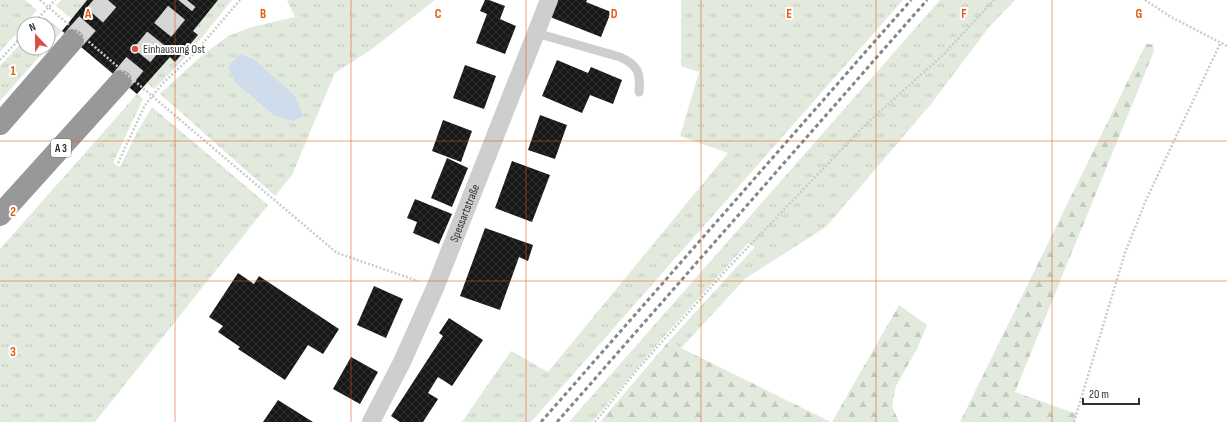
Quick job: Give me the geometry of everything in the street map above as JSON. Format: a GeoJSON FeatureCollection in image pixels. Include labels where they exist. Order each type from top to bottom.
{"type":"FeatureCollection","features":[{"type":"Feature","properties":{"kind":"highway"},"geometry":{"type":"LineString","coordinates":[[0,124],[73,40]]}},
{"type":"Feature","properties":{"kind":"highway","name":"A 3"},"geometry":{"type":"LineString","coordinates":[[0,216],[121,81]]}},
{"type":"Feature","properties":{"kind":"street","name":"Spessartstraße"},"geometry":{"type":"LineString","coordinates":[[371,422],[402,362],[435,288],[549,0]]}},
{"type":"Feature","properties":{"kind":"lane"},"geometry":{"type":"LineString","coordinates":[[536,33],[620,57],[631,62],[638,70],[640,81],[639,92]]}},
{"type":"Feature","properties":{"kind":"path"},"geometry":{"type":"LineString","coordinates":[[40,0],[337,253],[435,288]]}},
{"type":"Feature","properties":{"kind":"path"},"geometry":{"type":"LineString","coordinates":[[40,16],[55,0]]}},
{"type":"Feature","properties":{"kind":"path"},"geometry":{"type":"LineString","coordinates":[[118,163],[145,105],[163,83],[192,56],[240,0]]}},
{"type":"Feature","properties":{"kind":"path"},"geometry":{"type":"LineString","coordinates":[[595,422],[636,371],[729,267],[867,122],[942,56],[994,0]]}},
{"type":"Feature","properties":{"kind":"path"},"geometry":{"type":"LineString","coordinates":[[1145,0],[1171,17],[1220,44],[1227,46]]}},
{"type":"Feature","properties":{"kind":"path"},"geometry":{"type":"LineString","coordinates":[[0,60],[16,43]]}},
{"type":"Feature","properties":{"kind":"path"},"geometry":{"type":"LineString","coordinates":[[1074,422],[1125,253],[1146,200],[1220,44]]}},
{"type":"Feature","properties":{"kind":"green space"},"geometry":{"type":"Polygon","coordinates":[[[0,0],[25,0],[37,10],[32,16],[16,16],[16,34],[0,52],[0,0]]]}},
{"type":"Feature","properties":{"kind":"green space"},"geometry":{"type":"Polygon","coordinates":[[[61,0],[87,0],[72,19],[56,6],[61,0]]]}},
{"type":"Feature","properties":{"kind":"green space"},"geometry":{"type":"Polygon","coordinates":[[[218,0],[232,0],[187,56],[154,89],[147,83],[170,57],[175,62],[197,35],[193,31],[218,0]]]}},
{"type":"Feature","properties":{"kind":"green space"},"geometry":{"type":"Polygon","coordinates":[[[287,0],[435,0],[372,49],[335,73],[292,175],[275,196],[160,94],[201,56],[228,36],[252,27],[295,17],[287,0]],[[281,84],[247,93],[273,115],[295,96],[281,84]]]}},
{"type":"Feature","properties":{"kind":"green space"},"geometry":{"type":"Polygon","coordinates":[[[681,0],[903,0],[531,422],[462,422],[511,351],[548,372],[728,153],[680,136],[699,72],[681,66],[681,0]]]}},
{"type":"Feature","properties":{"kind":"green space"},"geometry":{"type":"Polygon","coordinates":[[[940,0],[1015,0],[990,26],[931,104],[826,227],[746,278],[681,348],[669,341],[755,247],[748,243],[662,339],[592,422],[569,422],[940,0]]]}},
{"type":"Feature","properties":{"kind":"green space"},"geometry":{"type":"Polygon","coordinates":[[[56,26],[62,31],[56,38],[56,26]]]}},
{"type":"Feature","properties":{"kind":"green space"},"geometry":{"type":"Polygon","coordinates":[[[1146,44],[1153,44],[1154,51],[1015,392],[1077,414],[1074,422],[960,422],[1146,44]]]}},
{"type":"Feature","properties":{"kind":"green space"},"geometry":{"type":"Polygon","coordinates":[[[16,49],[16,56],[40,56],[0,101],[0,66],[16,49]]]}},
{"type":"Feature","properties":{"kind":"green space"},"geometry":{"type":"Polygon","coordinates":[[[137,94],[143,99],[113,163],[120,167],[137,132],[152,107],[268,205],[95,422],[0,422],[0,249],[137,94]]]}},
{"type":"Feature","properties":{"kind":"green space"},"geometry":{"type":"Polygon","coordinates":[[[899,305],[927,325],[917,349],[896,386],[892,406],[899,422],[832,422],[899,305]]]}},
{"type":"Feature","properties":{"kind":"green space"},"geometry":{"type":"Polygon","coordinates":[[[669,341],[681,348],[831,422],[600,422],[669,341]]]}},
{"type":"Feature","properties":{"kind":"water"},"geometry":{"type":"Polygon","coordinates":[[[240,54],[255,60],[295,96],[303,116],[293,121],[273,115],[235,82],[228,67],[240,54]]]}},
{"type":"Feature","properties":{"kind":"building","name":"Einhausung Ost"},"geometry":{"type":"Polygon","coordinates":[[[87,0],[218,0],[193,31],[198,35],[175,62],[170,57],[137,94],[62,31],[87,0]]]}},
{"type":"Feature","properties":{"kind":"building"},"geometry":{"type":"Polygon","coordinates":[[[485,0],[505,6],[500,19],[516,26],[505,54],[476,43],[487,14],[480,11],[485,0]]]}},
{"type":"Feature","properties":{"kind":"building"},"geometry":{"type":"Polygon","coordinates":[[[557,0],[587,0],[586,2],[611,12],[601,37],[550,17],[557,0]]]}},
{"type":"Feature","properties":{"kind":"building"},"geometry":{"type":"Polygon","coordinates":[[[557,60],[588,73],[591,67],[622,80],[613,104],[590,95],[582,113],[542,96],[557,60]]]}},
{"type":"Feature","properties":{"kind":"building"},"geometry":{"type":"Polygon","coordinates":[[[465,65],[496,76],[484,109],[453,98],[465,65]]]}},
{"type":"Feature","properties":{"kind":"building"},"geometry":{"type":"Polygon","coordinates":[[[540,115],[567,125],[555,159],[528,150],[540,115]]]}},
{"type":"Feature","properties":{"kind":"building"},"geometry":{"type":"Polygon","coordinates":[[[443,120],[472,131],[461,162],[432,151],[443,120]]]}},
{"type":"Feature","properties":{"kind":"building"},"geometry":{"type":"Polygon","coordinates":[[[447,158],[468,168],[452,207],[431,198],[447,158]]]}},
{"type":"Feature","properties":{"kind":"building"},"geometry":{"type":"Polygon","coordinates":[[[512,161],[550,175],[532,222],[495,208],[512,161]]]}},
{"type":"Feature","properties":{"kind":"building"},"geometry":{"type":"Polygon","coordinates":[[[415,199],[452,214],[439,244],[413,233],[417,222],[407,218],[415,199]]]}},
{"type":"Feature","properties":{"kind":"building"},"geometry":{"type":"Polygon","coordinates":[[[485,228],[533,245],[528,261],[519,257],[500,310],[460,296],[485,228]]]}},
{"type":"Feature","properties":{"kind":"building"},"geometry":{"type":"Polygon","coordinates":[[[238,273],[254,284],[259,276],[339,329],[323,354],[308,345],[285,380],[238,349],[240,347],[218,332],[223,326],[209,317],[238,273]]]}},
{"type":"Feature","properties":{"kind":"building"},"geometry":{"type":"Polygon","coordinates":[[[374,286],[403,299],[386,338],[357,325],[374,286]]]}},
{"type":"Feature","properties":{"kind":"building"},"geometry":{"type":"Polygon","coordinates":[[[449,318],[483,340],[452,386],[438,377],[428,393],[438,399],[423,422],[400,422],[391,416],[443,336],[439,333],[449,318]]]}},
{"type":"Feature","properties":{"kind":"building"},"geometry":{"type":"Polygon","coordinates":[[[351,357],[378,372],[360,404],[333,389],[351,357]]]}},
{"type":"Feature","properties":{"kind":"building"},"geometry":{"type":"Polygon","coordinates":[[[278,400],[313,422],[263,422],[278,400]]]}},
{"type":"Feature","properties":{"kind":"tunnel"},"geometry":{"type":"LineString","coordinates":[[73,40],[108,0]]}},
{"type":"Feature","properties":{"kind":"tunnel"},"geometry":{"type":"LineString","coordinates":[[121,81],[187,0]]}},
{"type":"Feature","properties":{"kind":"railway"},"geometry":{"type":"LineString","coordinates":[[541,422],[911,0]]}},
{"type":"Feature","properties":{"kind":"railway"},"geometry":{"type":"LineString","coordinates":[[557,422],[927,0]]}},
{"type":"Feature","properties":{"kind":"place","name":"Einhausung Ost"},"geometry":{"type":"Point","coordinates":[135,49]}}]}
